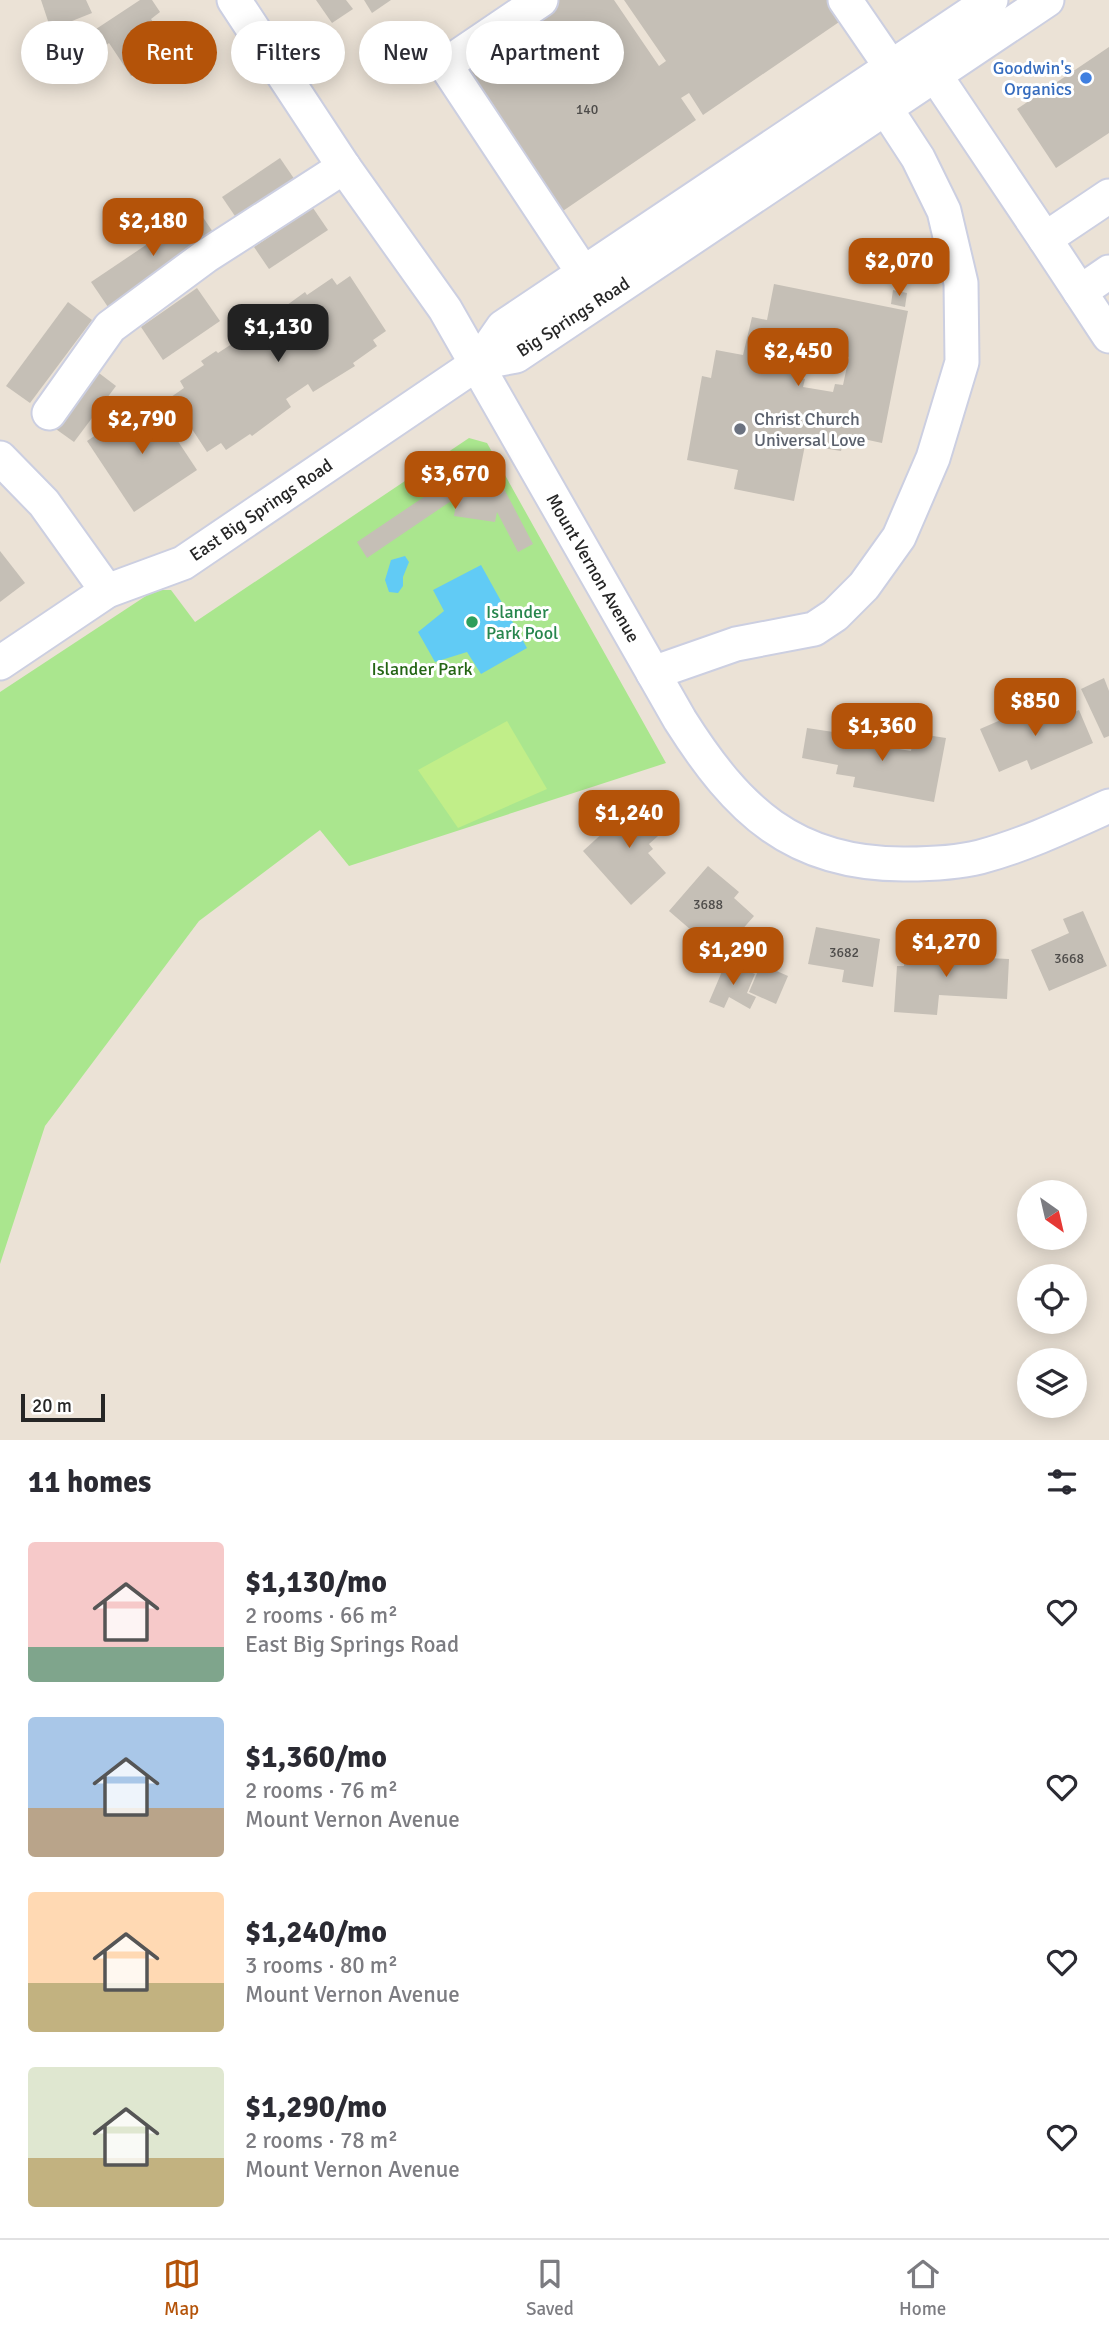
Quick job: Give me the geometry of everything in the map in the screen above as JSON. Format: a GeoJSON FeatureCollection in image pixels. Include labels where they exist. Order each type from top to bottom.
{"type":"FeatureCollection","features":[{"type":"Feature","properties":{"kind":"street","name":"Mount Vernon Avenue"},"geometry":{"type":"LineString","coordinates":[[234,0],[344,167],[445,309],[653,673],[708,764],[736,797],[761,819],[792,839],[836,856],[878,864],[931,864],[979,858],[1046,834],[1109,806]]}},
{"type":"Feature","properties":{"kind":"street"},"geometry":{"type":"LineString","coordinates":[[541,0],[457,57],[448,69],[523,186],[584,274]]}},
{"type":"Feature","properties":{"kind":"street"},"geometry":{"type":"LineString","coordinates":[[845,0],[891,67]]}},
{"type":"Feature","properties":{"kind":"street","name":"Big Springs Road"},"geometry":{"type":"LineString","coordinates":[[478,363],[503,327],[991,0]]}},
{"type":"Feature","properties":{"kind":"street","name":"Big Springs Road"},"geometry":{"type":"LineString","coordinates":[[478,363],[516,356],[1047,0]]}},
{"type":"Feature","properties":{"kind":"street"},"geometry":{"type":"LineString","coordinates":[[935,75],[1109,336]]}},
{"type":"Feature","properties":{"kind":"street"},"geometry":{"type":"LineString","coordinates":[[653,673],[736,644],[814,629],[835,615],[864,586],[898,537],[933,458],[962,362],[961,283],[944,211],[918,158],[886,108]]}},
{"type":"Feature","properties":{"kind":"street"},"geometry":{"type":"LineString","coordinates":[[49,414],[110,327],[206,256],[344,167]]}},
{"type":"Feature","properties":{"kind":"street"},"geometry":{"type":"LineString","coordinates":[[1045,239],[1109,196]]}},
{"type":"Feature","properties":{"kind":"street"},"geometry":{"type":"LineString","coordinates":[[1080,292],[1109,272]]}},
{"type":"Feature","properties":{"kind":"street","name":"East Big Springs Road"},"geometry":{"type":"LineString","coordinates":[[0,663],[107,591],[183,563],[478,363]]}},
{"type":"Feature","properties":{"kind":"street"},"geometry":{"type":"LineString","coordinates":[[0,458],[44,503],[107,591]]}},
{"type":"Feature","properties":{"kind":"green space","name":"Islander Park"},"geometry":{"type":"Polygon","coordinates":[[[469,438],[487,443],[666,763],[349,866],[320,830],[199,921],[45,1126],[0,1264],[0,692],[155,590],[171,590],[195,622],[469,438]]]}},
{"type":"Feature","properties":{"kind":"green space"},"geometry":{"type":"Polygon","coordinates":[[[507,721],[547,789],[458,828],[418,770],[507,721]]]}},
{"type":"Feature","properties":{"kind":"water"},"geometry":{"type":"Polygon","coordinates":[[[405,556],[409,562],[403,577],[403,586],[398,593],[389,592],[385,580],[391,560],[405,556]]]}},
{"type":"Feature","properties":{"kind":"water","name":"Islander Park Pool"},"geometry":{"type":"Polygon","coordinates":[[[481,565],[527,648],[481,674],[467,652],[435,662],[418,632],[444,611],[433,590],[481,565]]]}},
{"type":"Feature","properties":{"kind":"building"},"geometry":{"type":"Polygon","coordinates":[[[41,0],[86,0],[92,13],[72,21],[48,21],[41,0]]]}},
{"type":"Feature","properties":{"kind":"building"},"geometry":{"type":"Polygon","coordinates":[[[140,0],[152,0],[160,12],[151,19],[152,21],[122,21],[122,62],[108,44],[108,21],[140,0]]]}},
{"type":"Feature","properties":{"kind":"building"},"geometry":{"type":"Polygon","coordinates":[[[316,0],[346,0],[353,9],[331,21],[316,0]]]}},
{"type":"Feature","properties":{"kind":"building"},"geometry":{"type":"Polygon","coordinates":[[[364,0],[391,0],[372,13],[364,0]]]}},
{"type":"Feature","properties":{"kind":"building"},"geometry":{"type":"Polygon","coordinates":[[[554,0],[614,0],[659,66],[666,61],[624,0],[829,0],[842,20],[703,115],[689,93],[681,98],[696,120],[557,215],[469,84],[624,84],[624,21],[524,21],[554,0]]]}},
{"type":"Feature","properties":{"kind":"building","name":"Goodwin's Organics"},"geometry":{"type":"Polygon","coordinates":[[[1109,47],[1109,133],[1056,168],[1017,109],[1109,47]]]}},
{"type":"Feature","properties":{"kind":"building"},"geometry":{"type":"Polygon","coordinates":[[[466,62],[466,80],[458,68],[466,62]]]}},
{"type":"Feature","properties":{"kind":"building"},"geometry":{"type":"Polygon","coordinates":[[[280,158],[295,180],[237,219],[222,197],[280,158]]]}},
{"type":"Feature","properties":{"kind":"building"},"geometry":{"type":"Polygon","coordinates":[[[313,208],[328,230],[269,269],[254,247],[313,208]]]}},
{"type":"Feature","properties":{"kind":"building"},"geometry":{"type":"Polygon","coordinates":[[[198,210],[215,235],[108,307],[91,282],[198,210]]]}},
{"type":"Feature","properties":{"kind":"building"},"geometry":{"type":"Polygon","coordinates":[[[350,276],[386,331],[373,340],[377,346],[353,363],[355,366],[313,392],[308,384],[286,399],[291,407],[252,436],[250,434],[226,450],[221,443],[207,452],[171,397],[184,388],[180,381],[204,365],[201,361],[216,351],[218,353],[244,336],[249,344],[271,330],[265,321],[305,292],[307,295],[332,278],[337,285],[350,276]]]}},
{"type":"Feature","properties":{"kind":"building"},"geometry":{"type":"Polygon","coordinates":[[[774,284],[908,311],[882,443],[845,435],[841,451],[805,445],[794,501],[734,489],[738,470],[687,460],[702,376],[711,378],[716,350],[743,355],[752,317],[767,320],[774,284]],[[813,340],[811,348],[803,347],[797,377],[805,379],[803,387],[833,392],[835,384],[843,385],[849,357],[841,354],[843,345],[813,340]]]}},
{"type":"Feature","properties":{"kind":"building"},"geometry":{"type":"Polygon","coordinates":[[[197,288],[220,321],[163,360],[141,327],[197,288]]]}},
{"type":"Feature","properties":{"kind":"building"},"geometry":{"type":"Polygon","coordinates":[[[893,290],[907,293],[905,307],[891,304],[893,290]]]}},
{"type":"Feature","properties":{"kind":"building"},"geometry":{"type":"Polygon","coordinates":[[[68,302],[92,320],[30,403],[6,386],[68,302]]]}},
{"type":"Feature","properties":{"kind":"building"},"geometry":{"type":"Polygon","coordinates":[[[95,370],[116,386],[74,442],[53,427],[95,370]]]}},
{"type":"Feature","properties":{"kind":"building"},"geometry":{"type":"Polygon","coordinates":[[[150,399],[197,470],[134,512],[87,441],[150,399]]]}},
{"type":"Feature","properties":{"kind":"building"},"geometry":{"type":"Polygon","coordinates":[[[461,472],[502,478],[501,483],[533,544],[518,552],[497,512],[495,522],[454,516],[457,497],[367,558],[357,542],[461,472]]]}},
{"type":"Feature","properties":{"kind":"building"},"geometry":{"type":"Polygon","coordinates":[[[0,551],[25,583],[0,602],[0,551]]]}},
{"type":"Feature","properties":{"kind":"building"},"geometry":{"type":"Polygon","coordinates":[[[1104,678],[1109,691],[1109,736],[1104,738],[1081,689],[1104,678]]]}},
{"type":"Feature","properties":{"kind":"building"},"geometry":{"type":"Polygon","coordinates":[[[1044,701],[1053,722],[1079,710],[1093,743],[1031,770],[1027,760],[999,772],[980,729],[1044,701]]]}},
{"type":"Feature","properties":{"kind":"building"},"geometry":{"type":"Polygon","coordinates":[[[807,728],[840,733],[839,739],[911,751],[914,733],[946,738],[934,802],[853,787],[855,777],[836,774],[838,765],[802,758],[807,728]]]}},
{"type":"Feature","properties":{"kind":"building"},"geometry":{"type":"Polygon","coordinates":[[[636,793],[667,828],[649,844],[653,849],[648,853],[666,873],[631,905],[583,851],[618,819],[613,813],[636,793]]]}},
{"type":"Feature","properties":{"kind":"building"},"geometry":{"type":"Polygon","coordinates":[[[708,866],[739,892],[734,898],[754,916],[720,955],[669,911],[708,866]]]}},
{"type":"Feature","properties":{"kind":"building"},"geometry":{"type":"Polygon","coordinates":[[[1083,911],[1107,966],[1049,991],[1031,950],[1069,933],[1063,919],[1083,911]]]}},
{"type":"Feature","properties":{"kind":"building"},"geometry":{"type":"Polygon","coordinates":[[[816,927],[880,939],[873,987],[842,982],[844,970],[808,964],[816,927]]]}},
{"type":"Feature","properties":{"kind":"building"},"geometry":{"type":"Polygon","coordinates":[[[905,944],[946,946],[946,956],[1009,959],[1007,999],[939,995],[937,1015],[894,1012],[897,966],[904,966],[905,944]]]}},
{"type":"Feature","properties":{"kind":"building"},"geometry":{"type":"Polygon","coordinates":[[[726,962],[755,974],[747,993],[756,997],[750,1009],[729,997],[724,1008],[709,1002],[726,962]]]}},
{"type":"Feature","properties":{"kind":"building"},"geometry":{"type":"Polygon","coordinates":[[[761,964],[788,976],[776,1004],[749,992],[761,964]]]}},
{"type":"Feature","properties":{"kind":"place","name":"Goodwin's Organics"},"geometry":{"type":"Point","coordinates":[1086,78]}},
{"type":"Feature","properties":{"kind":"place","name":"Christ Church Universal Love"},"geometry":{"type":"Point","coordinates":[740,429]}},
{"type":"Feature","properties":{"kind":"place","name":"Islander Park Pool"},"geometry":{"type":"Point","coordinates":[472,622]}}]}
